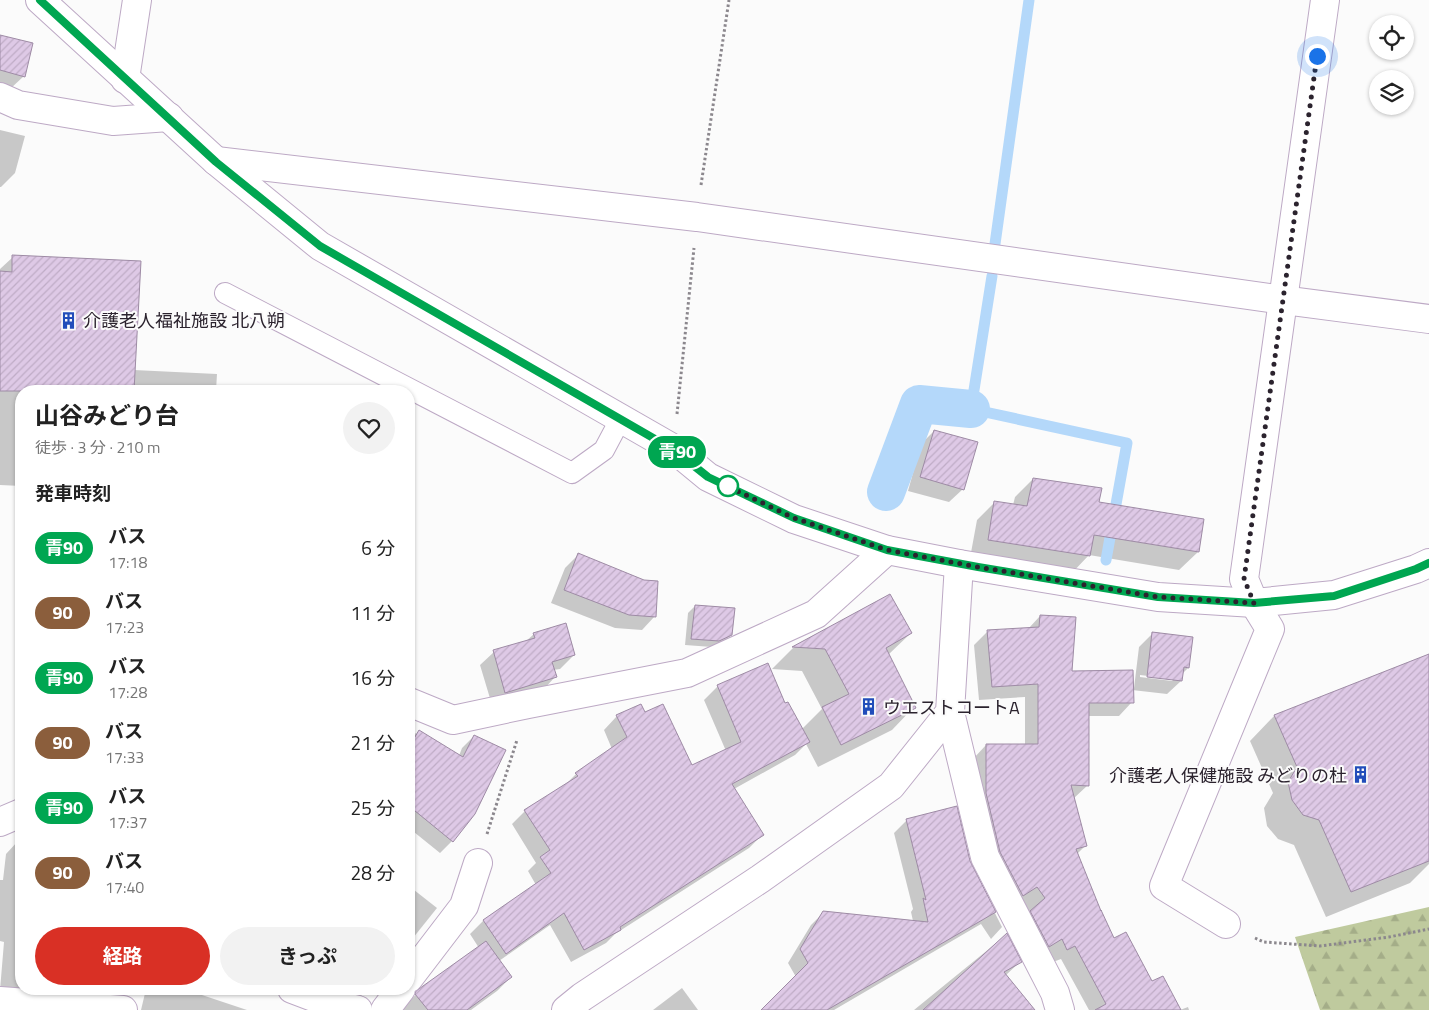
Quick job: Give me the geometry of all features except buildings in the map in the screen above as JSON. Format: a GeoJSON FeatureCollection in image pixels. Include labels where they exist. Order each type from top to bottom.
{"type":"FeatureCollection","features":[{"type":"Feature","properties":{"kind":"street"},"geometry":{"type":"LineString","coordinates":[[40,0],[216,162],[320,246],[621,418],[674,450],[708,477],[794,518],[887,550],[1158,597],[1254,603],[1334,596],[1429,563]]}},
{"type":"Feature","properties":{"kind":"street"},"geometry":{"type":"LineString","coordinates":[[126,78],[137,0]]}},
{"type":"Feature","properties":{"kind":"street"},"geometry":{"type":"LineString","coordinates":[[1226,924],[1164,886],[1270,629],[1254,603],[1244,579],[1325,0]]}},
{"type":"Feature","properties":{"kind":"street"},"geometry":{"type":"LineString","coordinates":[[0,97],[18,105],[113,121],[169,117]]}},
{"type":"Feature","properties":{"kind":"street"},"geometry":{"type":"LineString","coordinates":[[216,162],[697,217],[1429,319]]}},
{"type":"Feature","properties":{"kind":"street"},"geometry":{"type":"LineString","coordinates":[[415,704],[453,720],[687,673],[816,614],[887,550]]}},
{"type":"Feature","properties":{"kind":"street"},"geometry":{"type":"LineString","coordinates":[[959,564],[950,712],[984,857],[1055,993],[1060,1010]]}},
{"type":"Feature","properties":{"kind":"street"},"geometry":{"type":"LineString","coordinates":[[566,1010],[582,997],[760,879],[891,786],[950,712]]}},
{"type":"Feature","properties":{"kind":"street"},"geometry":{"type":"LineString","coordinates":[[0,822],[15,816]]}},
{"type":"Feature","properties":{"kind":"street"},"geometry":{"type":"LineString","coordinates":[[415,970],[464,906],[478,863]]}},
{"type":"Feature","properties":{"kind":"street"},"geometry":{"type":"LineString","coordinates":[[128,1010],[131,995]]}},
{"type":"Feature","properties":{"kind":"street"},"geometry":{"type":"LineString","coordinates":[[305,995],[331,1007],[358,1010]]}},
{"type":"Feature","properties":{"kind":"street"},"geometry":{"type":"LineString","coordinates":[[385,1010],[396,995]]}},
{"type":"Feature","properties":{"kind":"street"},"geometry":{"type":"LineString","coordinates":[[0,1001],[123,1010]]}},
{"type":"Feature","properties":{"kind":"lane"},"geometry":{"type":"LineString","coordinates":[[225,293],[402,385]]}},
{"type":"Feature","properties":{"kind":"lane"},"geometry":{"type":"LineString","coordinates":[[415,392],[572,473],[604,450],[621,418]]}},
{"type":"Feature","properties":{"kind":"path"},"geometry":{"type":"LineString","coordinates":[[478,863],[528,704]]}},
{"type":"Feature","properties":{"kind":"path"},"geometry":{"type":"LineString","coordinates":[[1226,924],[1264,942],[1320,946],[1388,937],[1429,929]]}},
{"type":"Feature","properties":{"kind":"green space"},"geometry":{"type":"Polygon","coordinates":[[[1429,907],[1429,1010],[1320,1010],[1295,937],[1429,907]]]}},
{"type":"Feature","properties":{"kind":"waterway"},"geometry":{"type":"LineString","coordinates":[[995,244],[1029,0]]}},
{"type":"Feature","properties":{"kind":"waterway"},"geometry":{"type":"LineString","coordinates":[[992,276],[971,409],[1127,443],[1106,560]]}},
{"type":"Feature","properties":{"kind":"waterway"},"geometry":{"type":"LineString","coordinates":[[886,492],[919,404],[971,409]]}},
{"type":"Feature","properties":{"kind":"bus line","name":"青90"},"geometry":{"type":"LineString","coordinates":[[40,0],[216,162],[320,246],[621,418],[674,450],[708,477],[794,518],[887,550],[1158,597],[1222,602],[1254,603],[1334,596],[1429,563]]}},
{"type":"Feature","properties":{"kind":"place","name":"介護老人福祉施設 北八朔"},"geometry":{"type":"Point","coordinates":[69,320]}},
{"type":"Feature","properties":{"kind":"place","name":"ウエストコートA"},"geometry":{"type":"Point","coordinates":[869,707]}},
{"type":"Feature","properties":{"kind":"place","name":"介護老人保健施設 みどりの杜"},"geometry":{"type":"Point","coordinates":[1361,775]}},
{"type":"Feature","properties":{"kind":"route"},"geometry":{"type":"LineString","coordinates":[[728,486],[725,485],[794,518],[887,550],[1158,597],[1254,603],[1244,579],[1317,56]]}}]}
